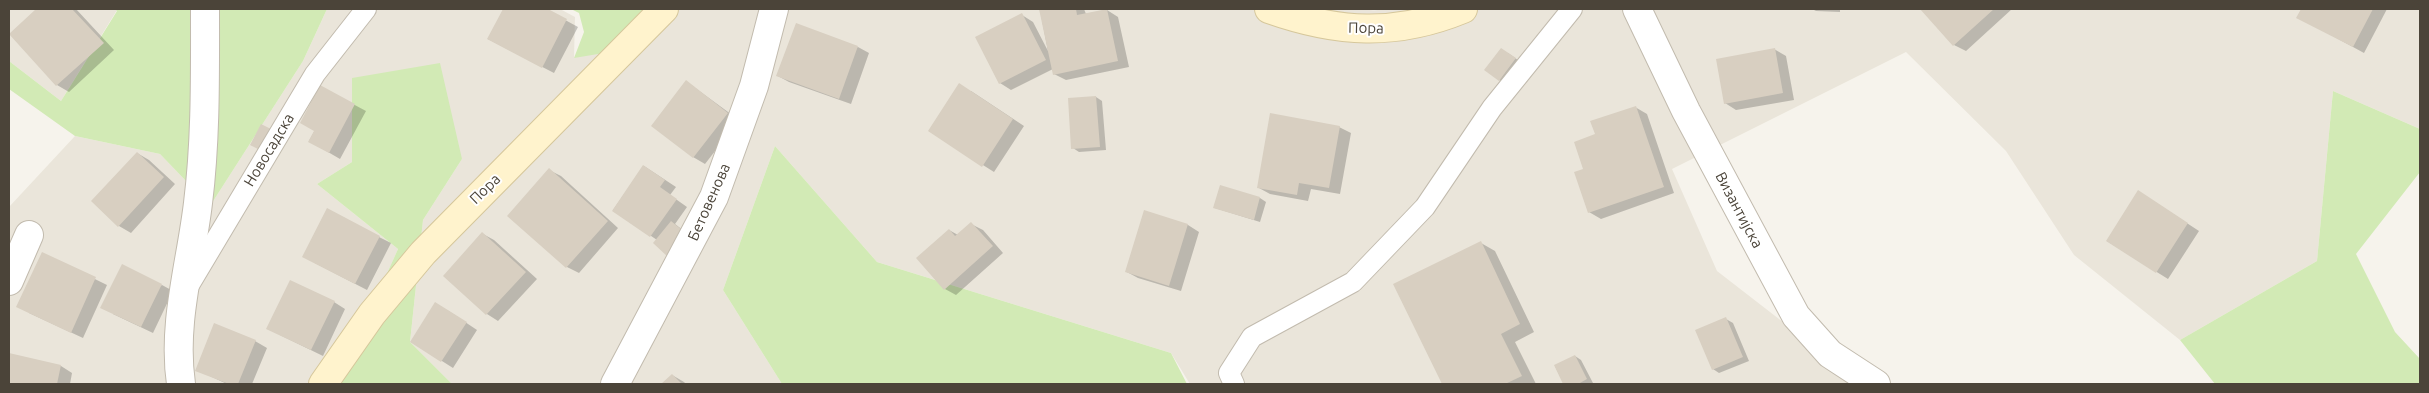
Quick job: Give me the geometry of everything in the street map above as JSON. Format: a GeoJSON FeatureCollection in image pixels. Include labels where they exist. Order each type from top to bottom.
{"type":"FeatureCollection","features":[{"type":"Feature","properties":{"kind":"street","name":"Новосадска"},"geometry":{"type":"LineString","coordinates":[[180,384],[178,368],[182,298],[198,202],[205,90],[206,9]]}},
{"type":"Feature","properties":{"kind":"street","name":"Пора"},"geometry":{"type":"LineString","coordinates":[[323,384],[372,314],[423,253],[664,9]]}},
{"type":"Feature","properties":{"kind":"street","name":"Бетовенова"},"geometry":{"type":"LineString","coordinates":[[615,384],[714,198],[754,86],[774,9]]}},
{"type":"Feature","properties":{"kind":"street","name":"Пора"},"geometry":{"type":"LineString","coordinates":[[1269,9],[1312,22],[1360,30],[1399,28],[1437,19],[1463,9]]}},
{"type":"Feature","properties":{"kind":"street","name":"Византијска"},"geometry":{"type":"LineString","coordinates":[[1637,9],[1686,111],[1796,316],[1830,354],[1876,384]]}},
{"type":"Feature","properties":{"kind":"street"},"geometry":{"type":"LineString","coordinates":[[9,281],[29,235]]}},
{"type":"Feature","properties":{"kind":"lane","name":"Новосадска"},"geometry":{"type":"LineString","coordinates":[[182,298],[315,74],[366,9]]}},
{"type":"Feature","properties":{"kind":"lane"},"geometry":{"type":"LineString","coordinates":[[1234,384],[1229,373],[1252,337],[1353,282],[1425,207],[1492,108],[1572,9]]}},
{"type":"Feature","properties":{"kind":"shaded area"},"geometry":{"type":"Polygon","coordinates":[[[9,9],[117,10],[61,101],[9,61],[9,9]]]}},
{"type":"Feature","properties":{"kind":"shaded area"},"geometry":{"type":"Polygon","coordinates":[[[327,9],[560,9],[575,17],[574,58],[649,9],[1378,9],[1370,11],[1385,9],[2420,9],[2420,129],[2333,91],[2317,261],[2180,340],[2074,255],[2006,151],[1906,52],[1672,169],[1717,271],[1863,384],[1190,384],[1171,353],[877,262],[775,146],[723,290],[782,384],[452,384],[410,342],[423,220],[462,159],[353,78],[352,162],[317,184],[398,249],[337,384],[9,384],[9,207],[75,136],[160,154],[210,206],[303,61],[327,9]]]}},
{"type":"Feature","properties":{"kind":"green space"},"geometry":{"type":"Polygon","coordinates":[[[115,9],[327,9],[303,61],[210,206],[160,154],[75,136],[9,89],[9,61],[61,101],[117,11],[115,9]]]}},
{"type":"Feature","properties":{"kind":"green space"},"geometry":{"type":"Polygon","coordinates":[[[571,9],[649,9],[610,52],[574,58],[584,32],[579,13],[571,9]]]}},
{"type":"Feature","properties":{"kind":"green space"},"geometry":{"type":"Polygon","coordinates":[[[440,63],[462,159],[423,220],[410,342],[452,384],[337,384],[398,249],[317,184],[352,162],[352,78],[440,63]]]}},
{"type":"Feature","properties":{"kind":"green space"},"geometry":{"type":"Polygon","coordinates":[[[2333,91],[2420,129],[2420,172],[2356,254],[2395,332],[2420,359],[2420,384],[2215,384],[2180,340],[2317,261],[2333,91]]]}},
{"type":"Feature","properties":{"kind":"green space"},"geometry":{"type":"Polygon","coordinates":[[[775,146],[877,262],[1171,353],[1187,384],[782,384],[723,290],[775,146]]]}},
{"type":"Feature","properties":{"kind":"building"},"geometry":{"type":"Polygon","coordinates":[[[36,9],[72,9],[104,43],[56,86],[9,34],[36,9]]]}},
{"type":"Feature","properties":{"kind":"building"},"geometry":{"type":"Polygon","coordinates":[[[503,9],[548,9],[567,19],[542,68],[487,39],[503,9]]]}},
{"type":"Feature","properties":{"kind":"building"},"geometry":{"type":"Polygon","coordinates":[[[1039,9],[1076,9],[1077,15],[1107,9],[1118,61],[1053,75],[1039,9]]]}},
{"type":"Feature","properties":{"kind":"building"},"geometry":{"type":"Polygon","coordinates":[[[1920,9],[1994,9],[1953,46],[1920,9]]]}},
{"type":"Feature","properties":{"kind":"building"},"geometry":{"type":"Polygon","coordinates":[[[2301,9],[2373,9],[2353,47],[2296,18],[2301,9]]]}},
{"type":"Feature","properties":{"kind":"building"},"geometry":{"type":"Polygon","coordinates":[[[1022,13],[1046,60],[999,84],[975,37],[1022,13]]]}},
{"type":"Feature","properties":{"kind":"building"},"geometry":{"type":"Polygon","coordinates":[[[796,23],[858,46],[839,99],[776,76],[796,23]]]}},
{"type":"Feature","properties":{"kind":"building"},"geometry":{"type":"Polygon","coordinates":[[[1501,48],[1516,58],[1499,81],[1484,70],[1501,48]]]}},
{"type":"Feature","properties":{"kind":"building"},"geometry":{"type":"Polygon","coordinates":[[[1775,48],[1783,93],[1724,104],[1716,59],[1775,48]]]}},
{"type":"Feature","properties":{"kind":"building"},"geometry":{"type":"Polygon","coordinates":[[[686,80],[728,113],[693,158],[651,126],[686,80]]]}},
{"type":"Feature","properties":{"kind":"building"},"geometry":{"type":"Polygon","coordinates":[[[959,83],[1013,119],[982,167],[928,131],[959,83]]]}},
{"type":"Feature","properties":{"kind":"building"},"geometry":{"type":"Polygon","coordinates":[[[320,85],[355,104],[329,153],[308,142],[314,131],[300,123],[320,85]]]}},
{"type":"Feature","properties":{"kind":"building"},"geometry":{"type":"Polygon","coordinates":[[[1096,96],[1100,147],[1071,149],[1068,98],[1096,96]]]}},
{"type":"Feature","properties":{"kind":"building"},"geometry":{"type":"Polygon","coordinates":[[[1636,106],[1664,187],[1588,213],[1574,172],[1583,169],[1574,142],[1595,134],[1590,121],[1636,106]]]}},
{"type":"Feature","properties":{"kind":"building"},"geometry":{"type":"Polygon","coordinates":[[[1270,113],[1340,126],[1329,188],[1299,183],[1297,195],[1257,188],[1270,113]]]}},
{"type":"Feature","properties":{"kind":"building"},"geometry":{"type":"Polygon","coordinates":[[[261,124],[273,130],[262,151],[250,145],[261,124]]]}},
{"type":"Feature","properties":{"kind":"building"},"geometry":{"type":"Polygon","coordinates":[[[137,152],[164,177],[118,227],[91,201],[137,152]]]}},
{"type":"Feature","properties":{"kind":"building"},"geometry":{"type":"Polygon","coordinates":[[[643,165],[665,180],[660,187],[677,199],[650,237],[612,211],[643,165]]]}},
{"type":"Feature","properties":{"kind":"building"},"geometry":{"type":"Polygon","coordinates":[[[549,168],[608,221],[566,268],[507,216],[549,168]]]}},
{"type":"Feature","properties":{"kind":"building"},"geometry":{"type":"Polygon","coordinates":[[[1220,185],[1260,197],[1254,220],[1213,208],[1220,185]]]}},
{"type":"Feature","properties":{"kind":"building"},"geometry":{"type":"Polygon","coordinates":[[[2138,190],[2188,223],[2156,273],[2106,241],[2138,190]]]}},
{"type":"Feature","properties":{"kind":"building"},"geometry":{"type":"Polygon","coordinates":[[[327,208],[380,236],[355,284],[302,257],[327,208]]]}},
{"type":"Feature","properties":{"kind":"building"},"geometry":{"type":"Polygon","coordinates":[[[1144,210],[1188,224],[1169,286],[1125,272],[1144,210]]]}},
{"type":"Feature","properties":{"kind":"building"},"geometry":{"type":"Polygon","coordinates":[[[671,221],[687,234],[668,257],[653,243],[671,221]]]}},
{"type":"Feature","properties":{"kind":"building"},"geometry":{"type":"Polygon","coordinates":[[[971,222],[993,246],[944,290],[916,258],[949,229],[955,236],[971,222]]]}},
{"type":"Feature","properties":{"kind":"building"},"geometry":{"type":"Polygon","coordinates":[[[482,232],[526,272],[486,315],[443,276],[482,232]]]}},
{"type":"Feature","properties":{"kind":"building"},"geometry":{"type":"Polygon","coordinates":[[[1481,241],[1520,324],[1501,334],[1522,376],[1505,384],[1442,384],[1393,284],[1481,241]]]}},
{"type":"Feature","properties":{"kind":"building"},"geometry":{"type":"Polygon","coordinates":[[[42,252],[96,277],[71,333],[16,307],[42,252]]]}},
{"type":"Feature","properties":{"kind":"building"},"geometry":{"type":"Polygon","coordinates":[[[122,264],[162,284],[141,327],[100,308],[122,264]]]}},
{"type":"Feature","properties":{"kind":"building"},"geometry":{"type":"Polygon","coordinates":[[[290,280],[335,301],[311,350],[266,329],[290,280]]]}},
{"type":"Feature","properties":{"kind":"building"},"geometry":{"type":"Polygon","coordinates":[[[435,302],[467,322],[441,362],[410,342],[435,302]]]}},
{"type":"Feature","properties":{"kind":"building"},"geometry":{"type":"Polygon","coordinates":[[[1726,317],[1743,357],[1712,370],[1695,330],[1726,317]]]}},
{"type":"Feature","properties":{"kind":"building"},"geometry":{"type":"Polygon","coordinates":[[[214,323],[256,340],[238,384],[229,384],[195,371],[214,323]]]}},
{"type":"Feature","properties":{"kind":"building"},"geometry":{"type":"Polygon","coordinates":[[[9,353],[61,365],[57,384],[9,384],[9,353]]]}},
{"type":"Feature","properties":{"kind":"building"},"geometry":{"type":"Polygon","coordinates":[[[1575,355],[1587,379],[1578,384],[1563,384],[1554,365],[1575,355]]]}},
{"type":"Feature","properties":{"kind":"building"},"geometry":{"type":"Polygon","coordinates":[[[672,374],[682,384],[661,384],[672,374]]]}}]}
